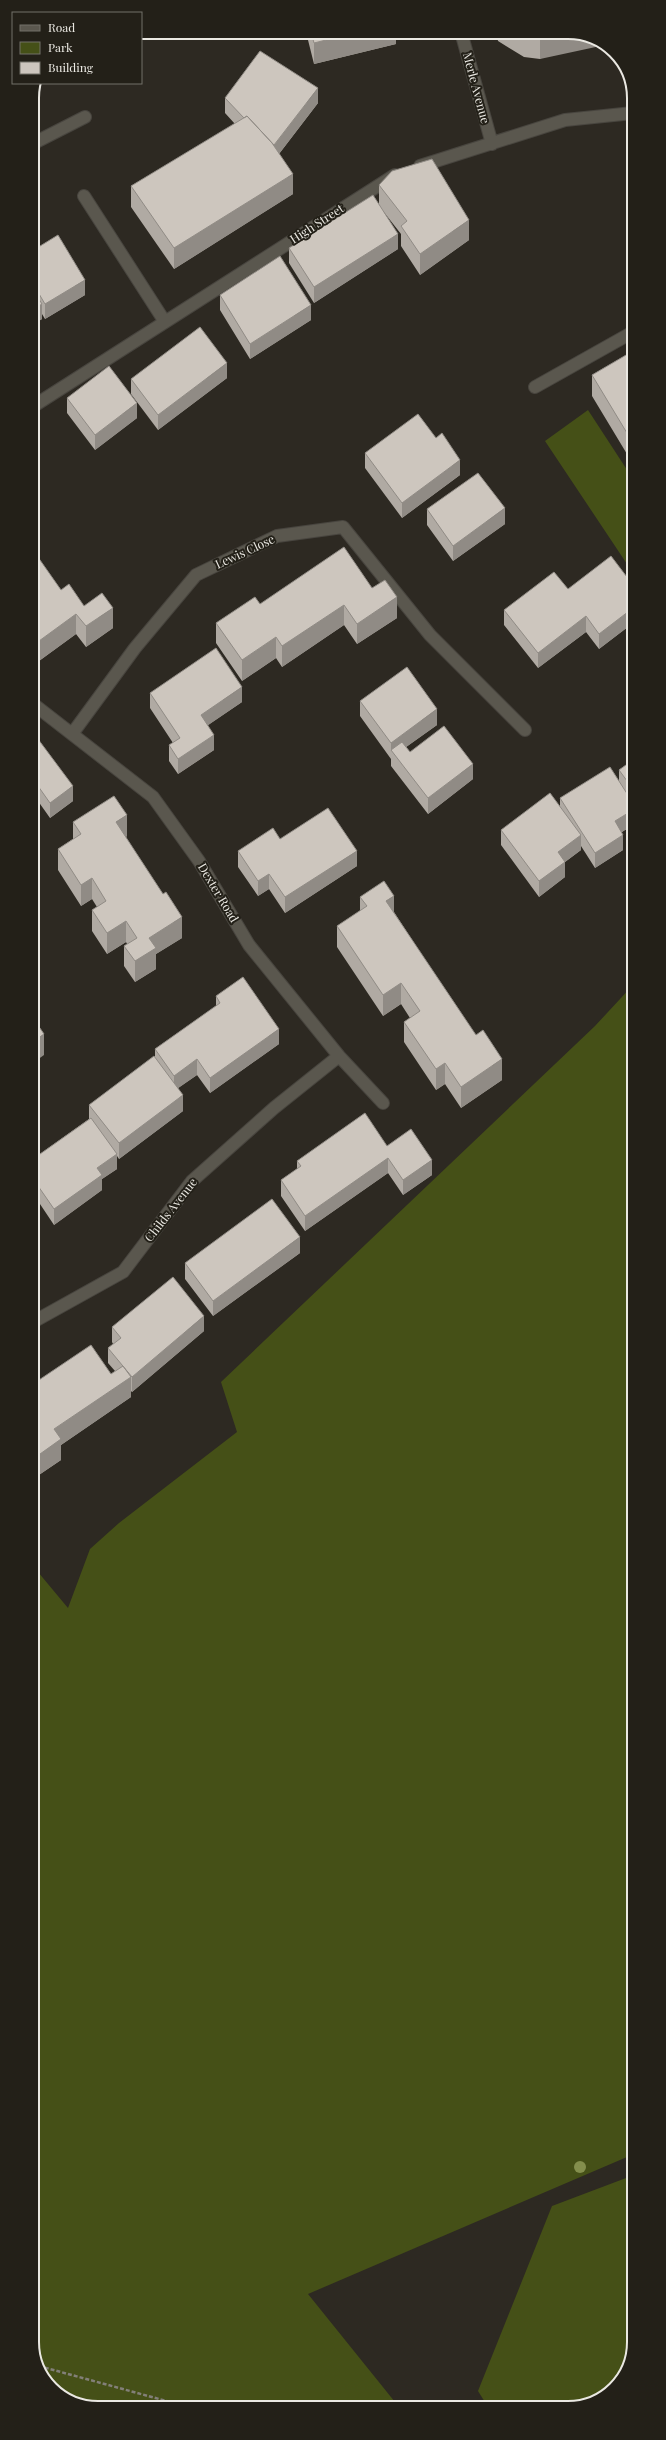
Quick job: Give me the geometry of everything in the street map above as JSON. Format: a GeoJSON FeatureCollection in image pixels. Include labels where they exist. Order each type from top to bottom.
{"type":"FeatureCollection","features":[{"type":"Feature","properties":{"kind":"street","name":"Merle Avenue"},"geometry":{"type":"LineString","coordinates":[[463,39],[492,144]]}},
{"type":"Feature","properties":{"kind":"street","name":"High Street"},"geometry":{"type":"LineString","coordinates":[[39,403],[395,174],[565,120],[627,114]]}},
{"type":"Feature","properties":{"kind":"street"},"geometry":{"type":"LineString","coordinates":[[39,140],[85,117]]}},
{"type":"Feature","properties":{"kind":"street"},"geometry":{"type":"LineString","coordinates":[[84,196],[165,322]]}},
{"type":"Feature","properties":{"kind":"street"},"geometry":{"type":"LineString","coordinates":[[536,387],[627,335]]}},
{"type":"Feature","properties":{"kind":"street","name":"Lewis Close"},"geometry":{"type":"LineString","coordinates":[[72,734],[135,648],[196,576],[277,536],[343,527],[430,635],[525,730]]}},
{"type":"Feature","properties":{"kind":"street","name":"Dexter Road"},"geometry":{"type":"LineString","coordinates":[[39,708],[153,797],[198,861],[249,945],[339,1056],[383,1103]]}},
{"type":"Feature","properties":{"kind":"street","name":"Childs Avenue"},"geometry":{"type":"LineString","coordinates":[[39,1319],[123,1272],[192,1181],[274,1108],[339,1056]]}},
{"type":"Feature","properties":{"kind":"path"},"geometry":{"type":"LineString","coordinates":[[45,2368],[166,2401]]}},
{"type":"Feature","properties":{"kind":"green space"},"geometry":{"type":"Polygon","coordinates":[[[588,410],[627,470],[627,564],[545,441],[588,410]]]}},
{"type":"Feature","properties":{"kind":"green space"},"geometry":{"type":"Polygon","coordinates":[[[627,991],[627,2157],[308,2294],[394,2401],[94,2401],[75,2397],[59,2386],[47,2372],[40,2354],[39,2342],[39,1573],[68,1608],[90,1549],[119,1523],[237,1432],[221,1382],[595,1026],[627,991]]]}},
{"type":"Feature","properties":{"kind":"green space"},"geometry":{"type":"Polygon","coordinates":[[[627,2178],[627,2342],[624,2361],[615,2378],[607,2386],[591,2397],[568,2401],[484,2401],[478,2391],[552,2206],[627,2178]]]}},
{"type":"Feature","properties":{"kind":"building"},"geometry":{"type":"Polygon","coordinates":[[[313,39],[330,39],[314,43],[313,39]]]}},
{"type":"Feature","properties":{"kind":"building"},"geometry":{"type":"Polygon","coordinates":[[[260,51],[318,88],[274,145],[247,116],[244,118],[225,98],[260,51]]]}},
{"type":"Feature","properties":{"kind":"building"},"geometry":{"type":"Polygon","coordinates":[[[247,116],[272,143],[293,174],[174,248],[131,186],[247,116]]]}},
{"type":"Feature","properties":{"kind":"building"},"geometry":{"type":"Polygon","coordinates":[[[432,159],[469,220],[420,254],[401,226],[407,221],[379,185],[392,171],[432,159]]]}},
{"type":"Feature","properties":{"kind":"building"},"geometry":{"type":"Polygon","coordinates":[[[373,195],[398,234],[314,287],[289,248],[373,195]]]}},
{"type":"Feature","properties":{"kind":"building"},"geometry":{"type":"Polygon","coordinates":[[[58,235],[85,280],[45,304],[39,294],[39,247],[58,235]]]}},
{"type":"Feature","properties":{"kind":"building"},"geometry":{"type":"Polygon","coordinates":[[[280,256],[311,305],[250,344],[220,295],[280,256]]]}},
{"type":"Feature","properties":{"kind":"building"},"geometry":{"type":"Polygon","coordinates":[[[200,327],[227,363],[158,415],[131,379],[200,327]]]}},
{"type":"Feature","properties":{"kind":"building"},"geometry":{"type":"Polygon","coordinates":[[[627,355],[627,433],[592,375],[627,355]]]}},
{"type":"Feature","properties":{"kind":"building"},"geometry":{"type":"Polygon","coordinates":[[[109,366],[137,403],[95,435],[67,398],[109,366]]]}},
{"type":"Feature","properties":{"kind":"building"},"geometry":{"type":"Polygon","coordinates":[[[418,414],[436,438],[442,433],[460,460],[402,503],[365,453],[418,414]]]}},
{"type":"Feature","properties":{"kind":"building"},"geometry":{"type":"Polygon","coordinates":[[[478,473],[505,508],[453,546],[427,509],[478,473]]]}},
{"type":"Feature","properties":{"kind":"building"},"geometry":{"type":"Polygon","coordinates":[[[344,547],[372,588],[385,580],[397,597],[357,624],[344,605],[282,646],[276,637],[242,660],[216,623],[255,597],[260,604],[344,547]]]}},
{"type":"Feature","properties":{"kind":"building"},"geometry":{"type":"Polygon","coordinates":[[[611,556],[627,577],[627,613],[599,634],[586,616],[538,653],[504,610],[554,572],[568,589],[611,556]]]}},
{"type":"Feature","properties":{"kind":"building"},"geometry":{"type":"Polygon","coordinates":[[[39,559],[61,590],[69,584],[84,606],[102,593],[113,608],[86,626],[76,614],[39,641],[39,559]]]}},
{"type":"Feature","properties":{"kind":"building"},"geometry":{"type":"Polygon","coordinates":[[[216,648],[242,687],[201,715],[214,735],[178,759],[169,745],[180,738],[150,693],[216,648]]]}},
{"type":"Feature","properties":{"kind":"building"},"geometry":{"type":"Polygon","coordinates":[[[407,667],[437,709],[391,743],[360,701],[407,667]]]}},
{"type":"Feature","properties":{"kind":"building"},"geometry":{"type":"Polygon","coordinates":[[[444,726],[473,764],[428,798],[391,750],[402,742],[410,752],[444,726]]]}},
{"type":"Feature","properties":{"kind":"building"},"geometry":{"type":"Polygon","coordinates":[[[39,740],[73,786],[50,803],[39,787],[39,740]]]}},
{"type":"Feature","properties":{"kind":"building"},"geometry":{"type":"Polygon","coordinates":[[[627,764],[627,781],[619,770],[627,764]]]}},
{"type":"Feature","properties":{"kind":"building"},"geometry":{"type":"Polygon","coordinates":[[[610,767],[627,794],[627,814],[615,821],[623,835],[595,853],[560,798],[610,767]]]}},
{"type":"Feature","properties":{"kind":"building"},"geometry":{"type":"Polygon","coordinates":[[[550,793],[581,835],[558,852],[565,862],[539,881],[501,830],[550,793]]]}},
{"type":"Feature","properties":{"kind":"building"},"geometry":{"type":"Polygon","coordinates":[[[114,796],[127,815],[116,822],[163,894],[166,892],[182,917],[149,938],[156,948],[135,961],[124,946],[137,938],[126,921],[107,933],[92,910],[106,901],[92,878],[81,885],[58,849],[81,834],[73,822],[114,796]]]}},
{"type":"Feature","properties":{"kind":"building"},"geometry":{"type":"Polygon","coordinates":[[[328,808],[357,851],[285,897],[269,874],[258,881],[238,851],[273,828],[280,839],[328,808]]]}},
{"type":"Feature","properties":{"kind":"building"},"geometry":{"type":"Polygon","coordinates":[[[384,881],[394,896],[386,901],[476,1035],[483,1030],[502,1059],[461,1087],[445,1063],[436,1069],[404,1022],[420,1011],[401,983],[383,995],[337,926],[367,906],[360,897],[384,881]]]}},
{"type":"Feature","properties":{"kind":"building"},"geometry":{"type":"Polygon","coordinates":[[[243,977],[279,1029],[210,1078],[197,1059],[174,1076],[155,1049],[220,1003],[216,996],[243,977]]]}},
{"type":"Feature","properties":{"kind":"building"},"geometry":{"type":"Polygon","coordinates":[[[39,1027],[44,1034],[39,1038],[39,1027]]]}},
{"type":"Feature","properties":{"kind":"building"},"geometry":{"type":"Polygon","coordinates":[[[154,1056],[183,1095],[119,1143],[89,1105],[154,1056]]]}},
{"type":"Feature","properties":{"kind":"building"},"geometry":{"type":"Polygon","coordinates":[[[365,1113],[387,1146],[411,1129],[432,1160],[403,1180],[388,1158],[305,1216],[281,1180],[301,1166],[297,1161],[365,1113]]]}},
{"type":"Feature","properties":{"kind":"building"},"geometry":{"type":"Polygon","coordinates":[[[91,1118],[117,1154],[97,1168],[102,1175],[54,1209],[39,1187],[39,1155],[91,1118]]]}},
{"type":"Feature","properties":{"kind":"building"},"geometry":{"type":"Polygon","coordinates":[[[272,1199],[300,1237],[213,1301],[185,1263],[272,1199]]]}},
{"type":"Feature","properties":{"kind":"building"},"geometry":{"type":"Polygon","coordinates":[[[173,1277],[204,1316],[132,1377],[108,1348],[121,1338],[112,1327],[173,1277]]]}},
{"type":"Feature","properties":{"kind":"building"},"geometry":{"type":"Polygon","coordinates":[[[91,1345],[111,1374],[123,1366],[131,1377],[54,1429],[61,1439],[39,1455],[39,1380],[91,1345]]]}}]}
